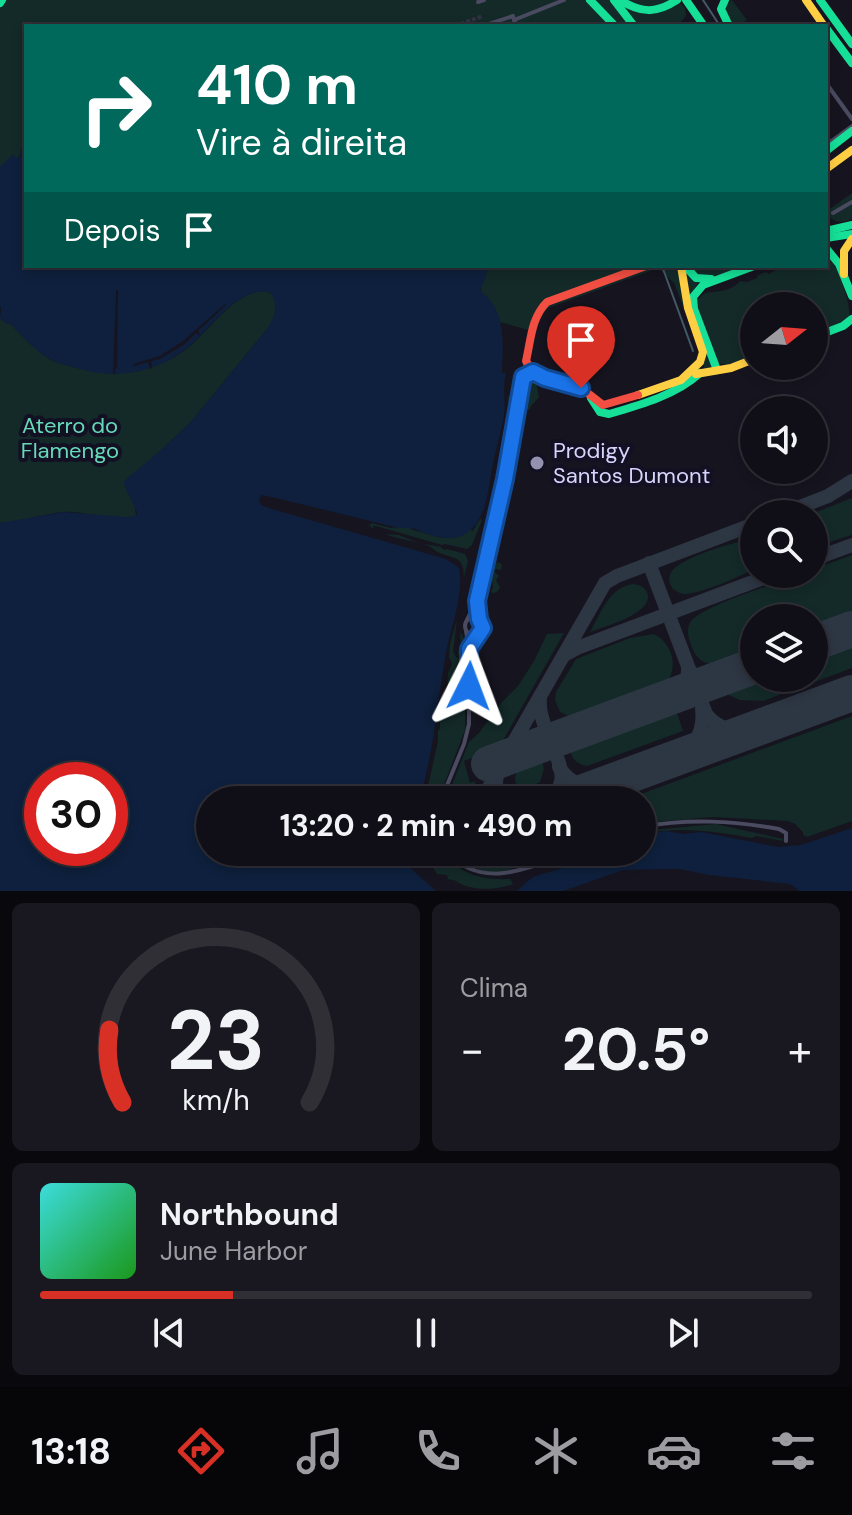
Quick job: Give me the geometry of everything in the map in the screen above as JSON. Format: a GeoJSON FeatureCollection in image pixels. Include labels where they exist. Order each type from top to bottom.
{"type":"FeatureCollection","features":[{"type":"Feature","properties":{"kind":"main road"},"geometry":{"type":"LineString","coordinates":[[590,0],[613,24]]}},
{"type":"Feature","properties":{"kind":"main road"},"geometry":{"type":"LineString","coordinates":[[614,0],[632,24]]}},
{"type":"Feature","properties":{"kind":"main road"},"geometry":{"type":"LineString","coordinates":[[620,0],[638,11],[663,9],[677,0]]}},
{"type":"Feature","properties":{"kind":"main road"},"geometry":{"type":"LineString","coordinates":[[655,11],[664,0]]}},
{"type":"Feature","properties":{"kind":"main road"},"geometry":{"type":"LineString","coordinates":[[686,0],[703,24]]}},
{"type":"Feature","properties":{"kind":"main road"},"geometry":{"type":"LineString","coordinates":[[725,0],[721,9],[728,24]]}},
{"type":"Feature","properties":{"kind":"main road"},"geometry":{"type":"LineString","coordinates":[[806,0],[822,24]]}},
{"type":"Feature","properties":{"kind":"main road"},"geometry":{"type":"LineString","coordinates":[[820,0],[852,44]]}},
{"type":"Feature","properties":{"kind":"main road"},"geometry":{"type":"LineString","coordinates":[[828,33],[852,63]]}},
{"type":"Feature","properties":{"kind":"main road"},"geometry":{"type":"LineString","coordinates":[[828,146],[852,128]]}},
{"type":"Feature","properties":{"kind":"main road"},"geometry":{"type":"LineString","coordinates":[[828,168],[852,150]]}},
{"type":"Feature","properties":{"kind":"main road"},"geometry":{"type":"LineString","coordinates":[[828,231],[852,225]]}},
{"type":"Feature","properties":{"kind":"main road"},"geometry":{"type":"LineString","coordinates":[[828,238],[852,237]]}},
{"type":"Feature","properties":{"kind":"main road"},"geometry":{"type":"LineString","coordinates":[[852,237],[844,251],[844,274],[852,296]]}},
{"type":"Feature","properties":{"kind":"main road"},"geometry":{"type":"LineString","coordinates":[[828,249],[844,274]]}},
{"type":"Feature","properties":{"kind":"main road"},"geometry":{"type":"LineString","coordinates":[[640,268],[547,302],[540,308],[535,317],[526,361],[533,372],[578,387],[606,405],[700,373],[740,364]]}},
{"type":"Feature","properties":{"kind":"main road"},"geometry":{"type":"LineString","coordinates":[[681,380],[697,366],[703,355],[688,308],[683,268]]}},
{"type":"Feature","properties":{"kind":"main road"},"geometry":{"type":"LineString","coordinates":[[685,268],[697,279],[715,279]]}},
{"type":"Feature","properties":{"kind":"main road"},"geometry":{"type":"LineString","coordinates":[[721,370],[713,360],[693,300],[698,289],[715,279],[748,268]]}},
{"type":"Feature","properties":{"kind":"main road"},"geometry":{"type":"LineString","coordinates":[[828,332],[852,319]]}},
{"type":"Feature","properties":{"kind":"main road"},"geometry":{"type":"LineString","coordinates":[[587,392],[599,410],[609,414],[682,387],[700,373]]}},
{"type":"Feature","properties":{"kind":"street"},"geometry":{"type":"LineString","coordinates":[[514,20],[564,0]]}},
{"type":"Feature","properties":{"kind":"street"},"geometry":{"type":"LineString","coordinates":[[489,24],[513,16],[515,24]]}},
{"type":"Feature","properties":{"kind":"street"},"geometry":{"type":"LineString","coordinates":[[828,86],[852,119]]}},
{"type":"Feature","properties":{"kind":"street"},"geometry":{"type":"LineString","coordinates":[[833,213],[852,202]]}},
{"type":"Feature","properties":{"kind":"street"},"geometry":{"type":"LineString","coordinates":[[469,649],[483,628],[477,601],[505,479],[526,361]]}},
{"type":"Feature","properties":{"kind":"street"},"geometry":{"type":"LineString","coordinates":[[523,377],[533,372]]}},
{"type":"Feature","properties":{"kind":"street"},"geometry":{"type":"LineString","coordinates":[[447,786],[468,733],[469,649],[465,625],[474,606],[480,555],[494,525]]}},
{"type":"Feature","properties":{"kind":"street"},"geometry":{"type":"LineString","coordinates":[[467,620],[473,617],[479,619]]}},
{"type":"Feature","properties":{"kind":"street"},"geometry":{"type":"LineString","coordinates":[[466,631],[479,634]]}},
{"type":"Feature","properties":{"kind":"street"},"geometry":{"type":"LineString","coordinates":[[656,826],[701,821],[733,822],[779,829],[786,833],[786,841]]}},
{"type":"Feature","properties":{"kind":"street"},"geometry":{"type":"LineString","coordinates":[[462,866],[477,874],[493,877],[511,875],[534,866]]}},
{"type":"Feature","properties":{"kind":"green space"},"geometry":{"type":"Polygon","coordinates":[[[0,0],[677,0],[685,8],[682,24],[24,24],[24,146],[19,157],[0,167],[0,0]]]}},
{"type":"Feature","properties":{"kind":"green space"},"geometry":{"type":"Polygon","coordinates":[[[732,0],[747,20],[730,24],[724,9],[732,0]]]}},
{"type":"Feature","properties":{"kind":"green space"},"geometry":{"type":"Polygon","coordinates":[[[852,193],[852,219],[833,220],[828,216],[828,210],[852,193]]]}},
{"type":"Feature","properties":{"kind":"green space"},"geometry":{"type":"Polygon","coordinates":[[[828,255],[842,284],[849,318],[828,328],[828,292],[740,292],[740,360],[728,365],[718,363],[695,305],[697,300],[705,293],[728,289],[740,281],[747,282],[766,272],[769,274],[780,268],[828,268],[828,255]]]}},
{"type":"Feature","properties":{"kind":"green space"},"geometry":{"type":"Polygon","coordinates":[[[487,268],[658,268],[548,308],[528,330],[500,322],[494,306],[481,293],[487,268]]]}},
{"type":"Feature","properties":{"kind":"green space"},"geometry":{"type":"Polygon","coordinates":[[[658,268],[740,268],[698,282],[691,297],[713,366],[705,369],[706,350],[700,350],[674,283],[658,268]]]}},
{"type":"Feature","properties":{"kind":"green space","name":"Aterro do Flamengo"},"geometry":{"type":"Polygon","coordinates":[[[252,293],[271,293],[276,314],[190,423],[161,450],[135,508],[136,516],[118,518],[62,512],[0,523],[0,318],[10,323],[51,360],[90,371],[135,372],[177,355],[232,305],[252,293]]]}},
{"type":"Feature","properties":{"kind":"green space"},"geometry":{"type":"Polygon","coordinates":[[[535,377],[539,397],[521,415],[517,398],[509,402],[508,397],[514,394],[519,384],[524,385],[528,379],[535,377]]]}},
{"type":"Feature","properties":{"kind":"green space"},"geometry":{"type":"Polygon","coordinates":[[[852,498],[852,535],[828,543],[828,507],[852,498]]]}},
{"type":"Feature","properties":{"kind":"green space"},"geometry":{"type":"Polygon","coordinates":[[[480,519],[472,545],[467,549],[376,526],[373,529],[369,525],[391,528],[406,526],[442,538],[460,536],[471,529],[472,532],[480,519]]]}},
{"type":"Feature","properties":{"kind":"green space"},"geometry":{"type":"Polygon","coordinates":[[[385,534],[399,535],[417,542],[396,538],[385,534]]]}},
{"type":"Feature","properties":{"kind":"green space"},"geometry":{"type":"Polygon","coordinates":[[[740,542],[740,575],[691,593],[682,594],[672,588],[669,580],[674,569],[683,562],[740,542]]]}},
{"type":"Feature","properties":{"kind":"green space"},"geometry":{"type":"Polygon","coordinates":[[[422,544],[465,554],[468,561],[464,577],[463,566],[458,560],[422,544]]]}},
{"type":"Feature","properties":{"kind":"green space"},"geometry":{"type":"Polygon","coordinates":[[[852,555],[852,613],[828,622],[828,604],[740,604],[740,656],[710,664],[696,655],[688,629],[689,623],[698,615],[760,588],[828,588],[828,564],[852,555]]]}},
{"type":"Feature","properties":{"kind":"green space"},"geometry":{"type":"Polygon","coordinates":[[[497,562],[502,564],[501,570],[494,571],[499,576],[496,580],[500,587],[494,593],[491,592],[492,582],[487,578],[486,569],[497,562]]]}},
{"type":"Feature","properties":{"kind":"green space"},"geometry":{"type":"Polygon","coordinates":[[[633,584],[647,592],[647,602],[642,608],[625,619],[590,632],[617,590],[633,584]]]}},
{"type":"Feature","properties":{"kind":"green space"},"geometry":{"type":"Polygon","coordinates":[[[457,619],[453,652],[457,658],[461,645],[460,631],[465,641],[465,667],[461,668],[461,673],[465,673],[465,730],[443,786],[428,786],[440,721],[446,706],[448,673],[452,664],[450,644],[457,619]]]}},
{"type":"Feature","properties":{"kind":"green space"},"geometry":{"type":"Polygon","coordinates":[[[564,633],[498,749],[464,761],[470,783],[476,781],[474,786],[452,786],[469,742],[518,686],[547,634],[564,633]]]}},
{"type":"Feature","properties":{"kind":"green space"},"geometry":{"type":"Polygon","coordinates":[[[654,634],[669,648],[673,662],[667,682],[578,716],[571,717],[560,712],[555,700],[556,692],[576,659],[630,638],[654,634]]]}},
{"type":"Feature","properties":{"kind":"green space"},"geometry":{"type":"Polygon","coordinates":[[[852,645],[852,668],[828,677],[828,654],[852,645]]]}},
{"type":"Feature","properties":{"kind":"green space"},"geometry":{"type":"Polygon","coordinates":[[[740,687],[740,692],[787,692],[763,701],[740,700],[724,693],[740,687]]]}},
{"type":"Feature","properties":{"kind":"green space"},"geometry":{"type":"Polygon","coordinates":[[[676,710],[683,731],[587,766],[572,756],[571,749],[676,710]]]}},
{"type":"Feature","properties":{"kind":"green space"},"geometry":{"type":"Polygon","coordinates":[[[852,716],[852,821],[807,837],[788,821],[713,817],[656,822],[656,789],[852,716]]]}},
{"type":"Feature","properties":{"kind":"green space"},"geometry":{"type":"Polygon","coordinates":[[[541,757],[544,769],[540,782],[532,786],[517,786],[517,767],[541,757]]]}},
{"type":"Feature","properties":{"kind":"green space"},"geometry":{"type":"Polygon","coordinates":[[[716,824],[783,841],[697,830],[656,830],[716,824]]]}},
{"type":"Feature","properties":{"kind":"green space"},"geometry":{"type":"Polygon","coordinates":[[[432,866],[458,866],[473,875],[510,879],[513,884],[491,889],[475,888],[448,879],[447,875],[437,874],[432,866]]]}},
{"type":"Feature","properties":{"kind":"green space"},"geometry":{"type":"Polygon","coordinates":[[[469,866],[519,866],[493,872],[469,866]]]}},
{"type":"Feature","properties":{"kind":"water"},"geometry":{"type":"Polygon","coordinates":[[[24,146],[24,268],[487,268],[480,289],[492,303],[501,327],[502,373],[506,373],[504,411],[486,502],[470,530],[456,538],[445,538],[262,495],[259,499],[261,505],[272,509],[446,559],[459,568],[458,600],[422,786],[196,786],[196,866],[408,866],[436,891],[0,891],[0,523],[64,512],[136,516],[124,481],[190,423],[268,328],[275,307],[271,293],[247,295],[225,310],[187,348],[148,369],[105,374],[58,363],[46,357],[10,323],[0,318],[0,167],[11,156],[16,158],[24,146]]]}},
{"type":"Feature","properties":{"kind":"water"},"geometry":{"type":"Polygon","coordinates":[[[852,828],[852,891],[800,891],[790,884],[663,869],[623,870],[563,891],[516,891],[532,878],[567,866],[656,866],[656,833],[666,831],[683,834],[701,832],[778,847],[801,845],[852,828]]]}},
{"type":"Feature","properties":{"kind":"pier"},"geometry":{"type":"Polygon","coordinates":[[[116,290],[117,368],[113,374],[116,290]]]}},
{"type":"Feature","properties":{"kind":"pier"},"geometry":{"type":"Polygon","coordinates":[[[225,304],[198,331],[200,336],[196,333],[185,344],[151,361],[150,369],[148,362],[133,366],[160,356],[183,341],[225,304]]]}},
{"type":"Feature","properties":{"kind":"taxiway"},"geometry":{"type":"LineString","coordinates":[[818,500],[852,481]]}},
{"type":"Feature","properties":{"kind":"taxiway"},"geometry":{"type":"LineString","coordinates":[[496,786],[501,764],[605,583],[740,529]]}},
{"type":"Feature","properties":{"kind":"taxiway"},"geometry":{"type":"LineString","coordinates":[[828,554],[852,545]]}},
{"type":"Feature","properties":{"kind":"taxiway"},"geometry":{"type":"LineString","coordinates":[[649,563],[706,714],[726,728],[752,730]]}},
{"type":"Feature","properties":{"kind":"taxiway"},"geometry":{"type":"LineString","coordinates":[[566,654],[740,587]]}},
{"type":"Feature","properties":{"kind":"taxiway"},"geometry":{"type":"LineString","coordinates":[[688,669],[698,679],[714,680]]}},
{"type":"Feature","properties":{"kind":"taxiway"},"geometry":{"type":"LineString","coordinates":[[675,695],[687,683],[688,670]]}},
{"type":"Feature","properties":{"kind":"taxiway"},"geometry":{"type":"LineString","coordinates":[[540,699],[543,720],[559,764],[560,786]]}},
{"type":"Feature","properties":{"kind":"taxiway"},"geometry":{"type":"LineString","coordinates":[[672,760],[696,740],[702,726],[702,709]]}},
{"type":"Feature","properties":{"kind":"taxiway"},"geometry":{"type":"LineString","coordinates":[[545,728],[559,734],[573,732]]}},
{"type":"Feature","properties":{"kind":"taxiway"},"geometry":{"type":"LineString","coordinates":[[559,767],[567,777],[587,786]]}},
{"type":"Feature","properties":{"kind":"taxiway"},"geometry":{"type":"LineString","coordinates":[[490,786],[494,778]]}},
{"type":"Feature","properties":{"kind":"runway"},"geometry":{"type":"LineString","coordinates":[[828,638],[852,629]]}},
{"type":"Feature","properties":{"kind":"runway"},"geometry":{"type":"LineString","coordinates":[[489,764],[740,671]]}},
{"type":"Feature","properties":{"kind":"runway"},"geometry":{"type":"LineString","coordinates":[[600,786],[852,693]]}},
{"type":"Feature","properties":{"kind":"tunnel"},"geometry":{"type":"LineString","coordinates":[[461,24],[483,16]]}},
{"type":"Feature","properties":{"kind":"tram line"},"geometry":{"type":"LineString","coordinates":[[703,0],[719,24]]}},
{"type":"Feature","properties":{"kind":"tram line"},"geometry":{"type":"LineString","coordinates":[[663,268],[693,351]]}},
{"type":"Feature","properties":{"kind":"traffic: fast"},"geometry":{"type":"LineString","coordinates":[[590,0],[613,24]]}},
{"type":"Feature","properties":{"kind":"traffic: fast"},"geometry":{"type":"LineString","coordinates":[[614,0],[632,24]]}},
{"type":"Feature","properties":{"kind":"traffic: fast"},"geometry":{"type":"LineString","coordinates":[[620,0],[648,10],[662,8],[677,0]]}},
{"type":"Feature","properties":{"kind":"traffic: fast"},"geometry":{"type":"LineString","coordinates":[[686,0],[703,24]]}},
{"type":"Feature","properties":{"kind":"traffic: fast"},"geometry":{"type":"LineString","coordinates":[[725,0],[721,9],[728,24]]}},
{"type":"Feature","properties":{"kind":"traffic: fast"},"geometry":{"type":"LineString","coordinates":[[820,0],[852,44]]}},
{"type":"Feature","properties":{"kind":"traffic: fast"},"geometry":{"type":"LineString","coordinates":[[828,31],[852,63]]}},
{"type":"Feature","properties":{"kind":"traffic: fast"},"geometry":{"type":"LineString","coordinates":[[828,149],[852,131]]}},
{"type":"Feature","properties":{"kind":"traffic: fast"},"geometry":{"type":"LineString","coordinates":[[828,231],[852,225]]}},
{"type":"Feature","properties":{"kind":"traffic: fast"},"geometry":{"type":"LineString","coordinates":[[828,238],[852,234]]}},
{"type":"Feature","properties":{"kind":"traffic: fast"},"geometry":{"type":"LineString","coordinates":[[828,250],[839,264],[852,296]]}},
{"type":"Feature","properties":{"kind":"traffic: fast"},"geometry":{"type":"LineString","coordinates":[[687,268],[696,278],[711,279]]}},
{"type":"Feature","properties":{"kind":"traffic: fast"},"geometry":{"type":"LineString","coordinates":[[717,370],[694,309],[693,297],[703,285],[749,268]]}},
{"type":"Feature","properties":{"kind":"traffic: fast"},"geometry":{"type":"LineString","coordinates":[[828,332],[852,319]]}},
{"type":"Feature","properties":{"kind":"traffic: fast"},"geometry":{"type":"LineString","coordinates":[[591,398],[600,412],[609,414],[669,393],[700,373]]}},
{"type":"Feature","properties":{"kind":"traffic: slow"},"geometry":{"type":"LineString","coordinates":[[806,0],[823,24]]}},
{"type":"Feature","properties":{"kind":"traffic: slow"},"geometry":{"type":"LineString","coordinates":[[828,168],[852,150]]}},
{"type":"Feature","properties":{"kind":"traffic: slow"},"geometry":{"type":"LineString","coordinates":[[844,274],[844,251],[852,239]]}},
{"type":"Feature","properties":{"kind":"traffic: slow"},"geometry":{"type":"LineString","coordinates":[[638,395],[681,380],[700,362],[703,352],[688,308],[681,268]]}},
{"type":"Feature","properties":{"kind":"traffic: slow"},"geometry":{"type":"LineString","coordinates":[[696,374],[740,364]]}},
{"type":"Feature","properties":{"kind":"traffic: jam"},"geometry":{"type":"LineString","coordinates":[[638,395],[603,405],[581,388],[533,372],[526,361],[535,322],[547,302],[640,268]]}},
{"type":"Feature","properties":{"kind":"place","name":"Prodigy Santos Dumont"},"geometry":{"type":"Point","coordinates":[537,463]}},
{"type":"Feature","properties":{"kind":"route"},"geometry":{"type":"LineString","coordinates":[[469,686],[469,649],[483,628],[477,601],[505,479],[523,377],[533,372],[581,388]]}}]}
